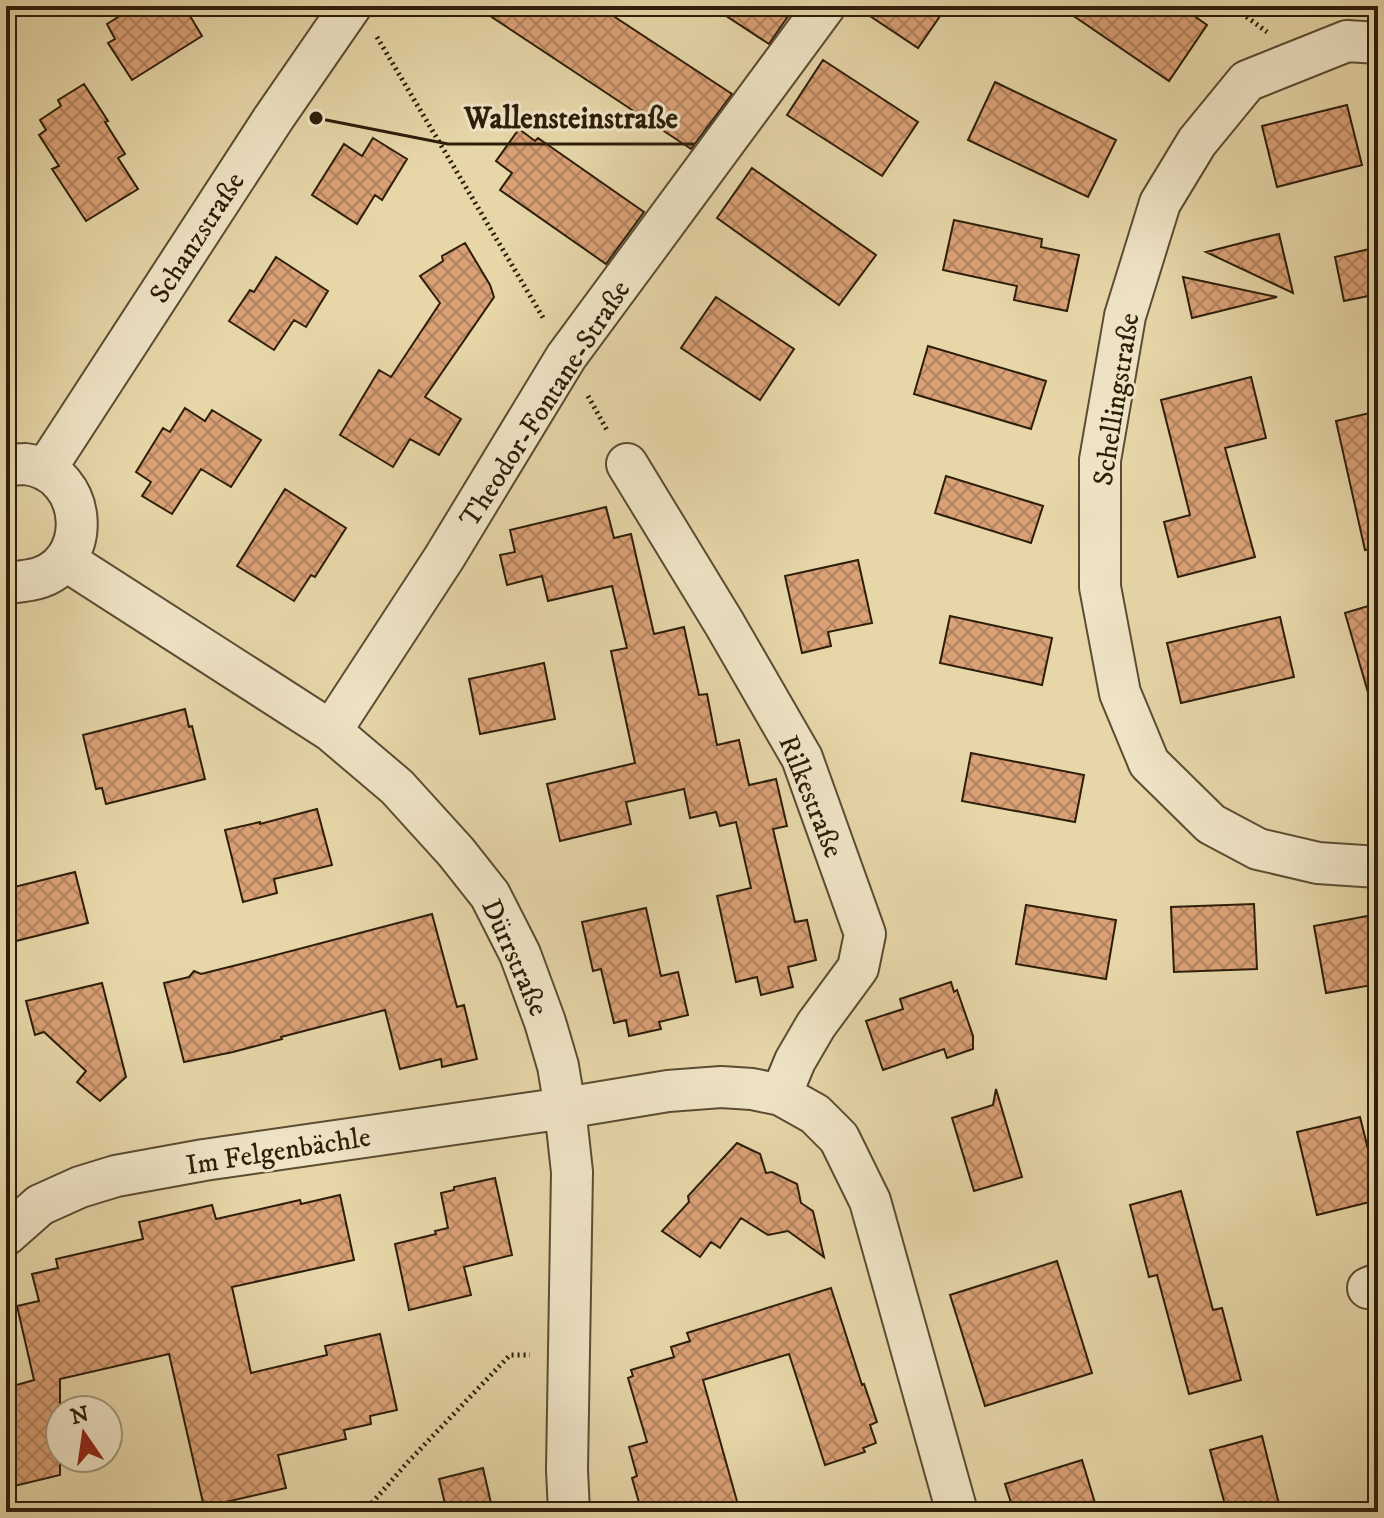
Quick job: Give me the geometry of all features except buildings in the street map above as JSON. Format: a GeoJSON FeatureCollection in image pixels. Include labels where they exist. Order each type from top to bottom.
{"type":"FeatureCollection","features":[{"type":"Feature","properties":{"kind":"street","name":"Theodor-Fontane-Straße"},"geometry":{"type":"LineString","coordinates":[[331,731],[444,558],[566,357],[825,6]]}},
{"type":"Feature","properties":{"kind":"street","name":"Schanzstraße"},"geometry":{"type":"LineString","coordinates":[[45,470],[264,132],[363,19]]}},
{"type":"Feature","properties":{"kind":"street","name":"Schellingstraße"},"geometry":{"type":"LineString","coordinates":[[1378,43],[1347,41],[1247,81],[1197,142],[1160,203],[1125,316],[1100,460],[1100,587],[1120,693],[1149,763],[1211,824],[1258,849],[1318,863],[1378,867]]}},
{"type":"Feature","properties":{"kind":"street"},"geometry":{"type":"LineString","coordinates":[[6,465],[25,464],[45,470],[62,483],[73,500],[78,521],[75,542],[65,560],[41,578],[12,583],[6,580]]}},
{"type":"Feature","properties":{"kind":"street","name":"Rilkestraße"},"geometry":{"type":"LineString","coordinates":[[627,464],[802,758],[865,934],[858,968],[816,1025],[795,1061],[781,1095]]}},
{"type":"Feature","properties":{"kind":"street","name":"Dürrstraße"},"geometry":{"type":"LineString","coordinates":[[65,560],[331,731],[397,787],[490,895],[520,954],[545,1022],[558,1066],[565,1108],[572,1172],[569,1512]]}},
{"type":"Feature","properties":{"kind":"street"},"geometry":{"type":"LineString","coordinates":[[565,1108],[668,1091],[721,1087],[752,1089],[781,1095],[815,1114],[839,1138],[870,1201],[957,1512]]}},
{"type":"Feature","properties":{"kind":"street","name":"Im Felgenbächle"},"geometry":{"type":"LineString","coordinates":[[6,1235],[40,1205],[80,1187],[116,1176],[290,1147],[565,1108]]}},
{"type":"Feature","properties":{"kind":"path"},"geometry":{"type":"LineString","coordinates":[[363,19],[627,464]]}},
{"type":"Feature","properties":{"kind":"path"},"geometry":{"type":"LineString","coordinates":[[364,1512],[510,1355],[569,1354]]}},
{"type":"Feature","properties":{"kind":"place","name":"Wallensteinstraße"},"geometry":{"type":"Point","coordinates":[316,118]}}]}
